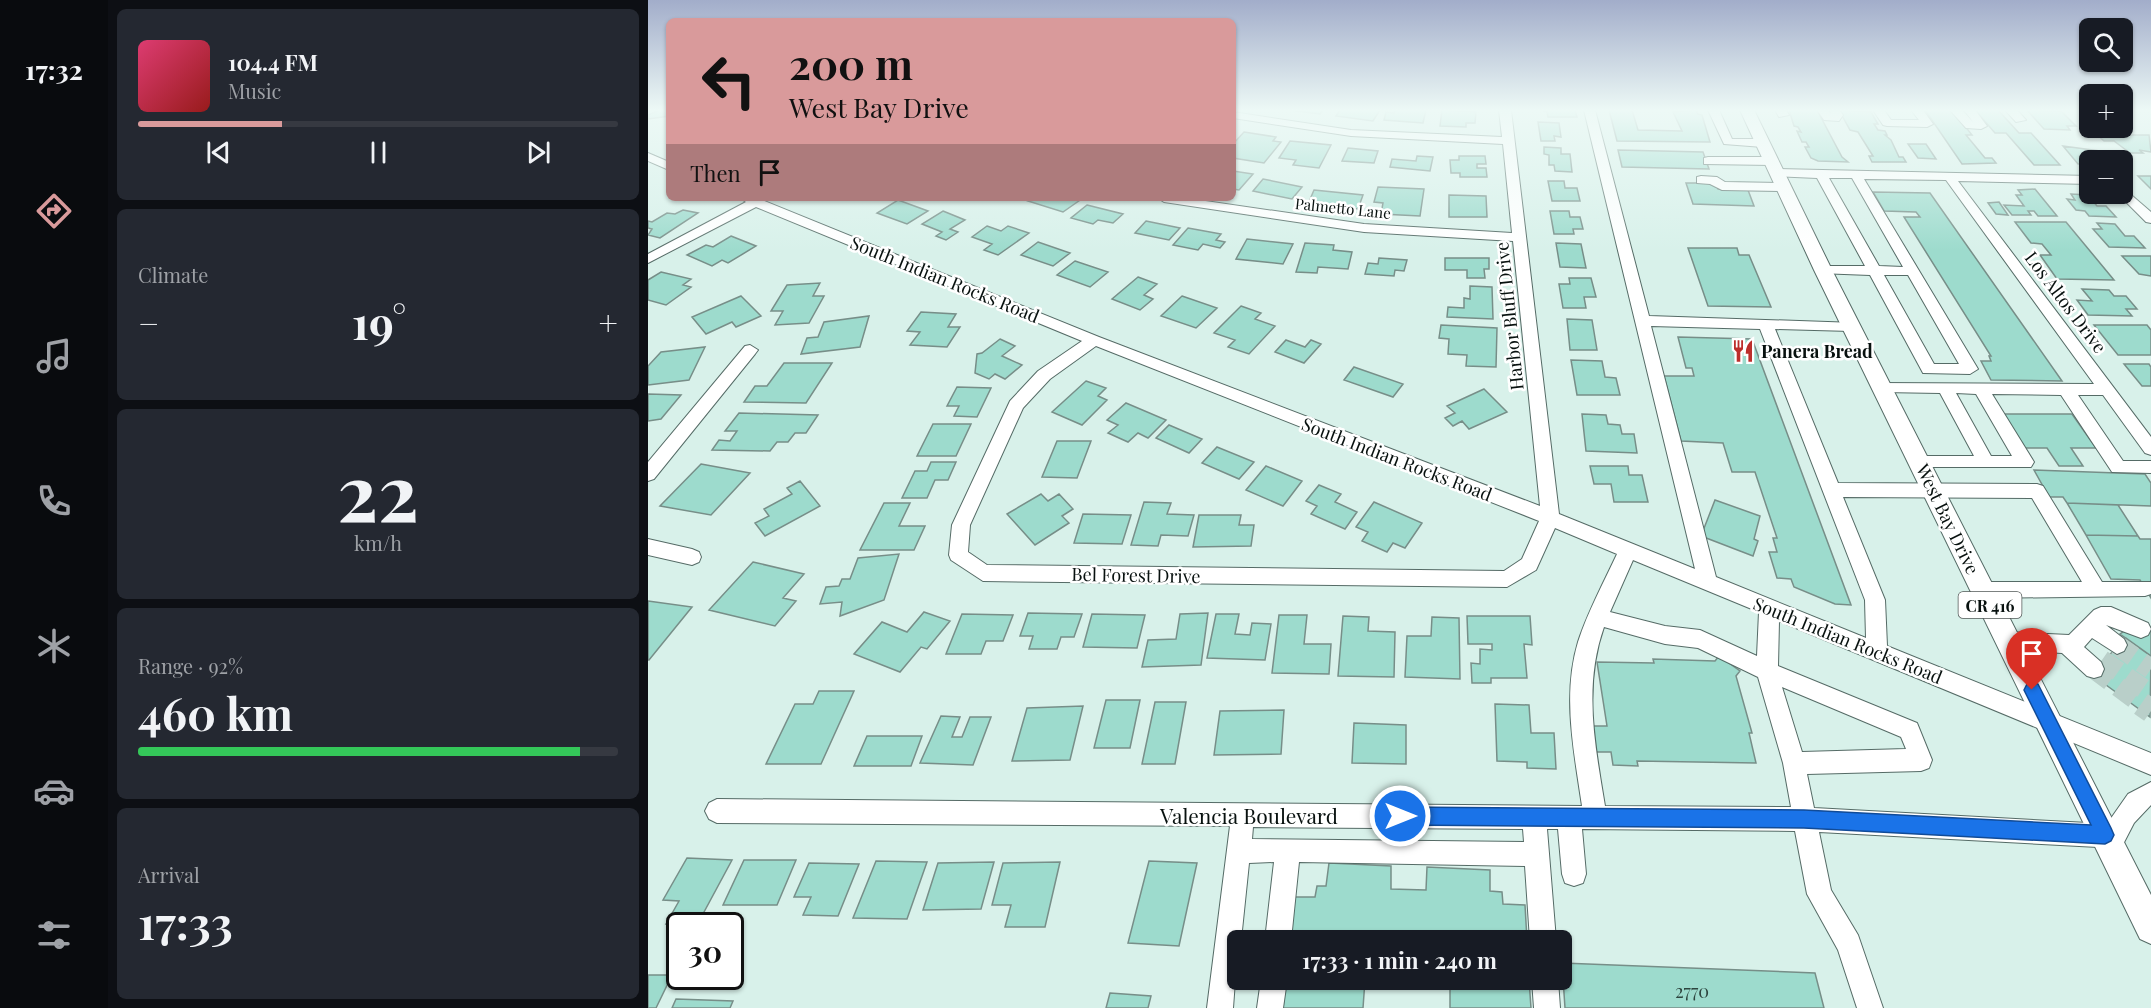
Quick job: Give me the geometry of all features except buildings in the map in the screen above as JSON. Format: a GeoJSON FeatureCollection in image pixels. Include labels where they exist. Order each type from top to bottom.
{"type":"FeatureCollection","features":[{"type":"Feature","properties":{"kind":"main road","name":"West Bay Drive"},"geometry":{"type":"LineString","coordinates":[[1770,157],[1823,270],[2151,928]]}},
{"type":"Feature","properties":{"kind":"street"},"geometry":{"type":"LineString","coordinates":[[648,157],[666,165]]}},
{"type":"Feature","properties":{"kind":"street","name":"Harbor Bluff Drive"},"geometry":{"type":"LineString","coordinates":[[1511,157],[1550,518]]}},
{"type":"Feature","properties":{"kind":"street"},"geometry":{"type":"LineString","coordinates":[[1602,157],[1708,584]]}},
{"type":"Feature","properties":{"kind":"street"},"geometry":{"type":"LineString","coordinates":[[1708,161],[1825,181],[1860,182],[1950,178],[2079,180]]}},
{"type":"Feature","properties":{"kind":"street"},"geometry":{"type":"LineString","coordinates":[[1701,180],[1713,180],[1722,186],[1778,174]]}},
{"type":"Feature","properties":{"kind":"street","name":"Los Altos Drive"},"geometry":{"type":"LineString","coordinates":[[1950,178],[2151,449]]}},
{"type":"Feature","properties":{"kind":"street"},"geometry":{"type":"LineString","coordinates":[[1825,181],[1929,369]]}},
{"type":"Feature","properties":{"kind":"street"},"geometry":{"type":"LineString","coordinates":[[1860,182],[1970,369],[1929,369],[1906,379],[1880,383]]}},
{"type":"Feature","properties":{"kind":"street"},"geometry":{"type":"LineString","coordinates":[[650,257],[749,201]]}},
{"type":"Feature","properties":{"kind":"street","name":"South Indian Rocks Road"},"geometry":{"type":"LineString","coordinates":[[753,201],[1094,340],[1550,518],[2151,764]]}},
{"type":"Feature","properties":{"kind":"street","name":"Palmetto Lane"},"geometry":{"type":"LineString","coordinates":[[1180,201],[1364,228],[1520,237]]}},
{"type":"Feature","properties":{"kind":"street"},"geometry":{"type":"LineString","coordinates":[[2133,201],[2151,219]]}},
{"type":"Feature","properties":{"kind":"street"},"geometry":{"type":"LineString","coordinates":[[1823,270],[1912,271]]}},
{"type":"Feature","properties":{"kind":"street"},"geometry":{"type":"LineString","coordinates":[[1643,321],[1851,326]]}},
{"type":"Feature","properties":{"kind":"street"},"geometry":{"type":"LineString","coordinates":[[1766,325],[1875,600],[1878,652]]}},
{"type":"Feature","properties":{"kind":"street","name":"Bel Forest Drive"},"geometry":{"type":"LineString","coordinates":[[1094,340],[1044,375],[1016,405],[962,525],[958,555],[983,573],[1507,579],[1529,564],[1550,518]]}},
{"type":"Feature","properties":{"kind":"street"},"geometry":{"type":"LineString","coordinates":[[648,474],[750,350]]}},
{"type":"Feature","properties":{"kind":"street"},"geometry":{"type":"LineString","coordinates":[[1880,383],[1945,388],[2107,390]]}},
{"type":"Feature","properties":{"kind":"street"},"geometry":{"type":"LineString","coordinates":[[1945,388],[1986,462]]}},
{"type":"Feature","properties":{"kind":"street"},"geometry":{"type":"LineString","coordinates":[[1919,462],[2025,462],[1981,388]]}},
{"type":"Feature","properties":{"kind":"street"},"geometry":{"type":"LineString","coordinates":[[2066,390],[2118,467],[2151,467]]}},
{"type":"Feature","properties":{"kind":"street"},"geometry":{"type":"LineString","coordinates":[[1832,490],[2037,491],[2097,590]]}},
{"type":"Feature","properties":{"kind":"street"},"geometry":{"type":"LineString","coordinates":[[648,547],[692,557]]}},
{"type":"Feature","properties":{"kind":"street"},"geometry":{"type":"LineString","coordinates":[[1595,817],[1579,708],[1581,671],[1588,638],[1628,550]]}},
{"type":"Feature","properties":{"kind":"street"},"geometry":{"type":"LineString","coordinates":[[1982,590],[2145,588]]}},
{"type":"Feature","properties":{"kind":"street"},"geometry":{"type":"LineString","coordinates":[[1769,609],[1767,671],[1794,763],[1820,894],[1849,944],[1870,1008]]}},
{"type":"Feature","properties":{"kind":"street"},"geometry":{"type":"LineString","coordinates":[[2008,641],[2083,631],[2111,616],[2141,629]]}},
{"type":"Feature","properties":{"kind":"street"},"geometry":{"type":"LineString","coordinates":[[1598,617],[1665,635],[1700,639],[1767,671],[1909,730],[1921,760],[1794,763]]}},
{"type":"Feature","properties":{"kind":"street"},"geometry":{"type":"LineString","coordinates":[[2083,631],[2117,645]]}},
{"type":"Feature","properties":{"kind":"street"},"geometry":{"type":"LineString","coordinates":[[2083,631],[2098,665]]}},
{"type":"Feature","properties":{"kind":"street"},"geometry":{"type":"LineString","coordinates":[[2108,840],[2123,816],[2137,800],[2151,794]]}},
{"type":"Feature","properties":{"kind":"street","name":"Valencia Boulevard"},"geometry":{"type":"LineString","coordinates":[[717,811],[1804,819],[2108,840]]}},
{"type":"Feature","properties":{"kind":"street"},"geometry":{"type":"LineString","coordinates":[[1220,1008],[1244,815]]}},
{"type":"Feature","properties":{"kind":"street"},"geometry":{"type":"LineString","coordinates":[[1534,817],[1542,930]]}},
{"type":"Feature","properties":{"kind":"street"},"geometry":{"type":"LineString","coordinates":[[1569,817],[1574,874]]}},
{"type":"Feature","properties":{"kind":"street"},"geometry":{"type":"LineString","coordinates":[[1239,850],[1537,854]]}},
{"type":"Feature","properties":{"kind":"street"},"geometry":{"type":"LineString","coordinates":[[1279,930],[1288,850]]}},
{"type":"Feature","properties":{"kind":"street"},"geometry":{"type":"LineString","coordinates":[[1270,1008],[1273,990]]}},
{"type":"Feature","properties":{"kind":"street"},"geometry":{"type":"LineString","coordinates":[[1546,990],[1547,1008]]}},
{"type":"Feature","properties":{"kind":"tunnel"},"geometry":{"type":"LineString","coordinates":[[2117,645],[2151,669]]}},
{"type":"Feature","properties":{"kind":"tunnel"},"geometry":{"type":"LineString","coordinates":[[2102,660],[2151,694]]}},
{"type":"Feature","properties":{"kind":"tunnel"},"geometry":{"type":"LineString","coordinates":[[2094,669],[2143,705]]}},
{"type":"Feature","properties":{"kind":"tunnel"},"geometry":{"type":"LineString","coordinates":[[2141,704],[2151,711]]}},
{"type":"Feature","properties":{"kind":"place","name":"Panera Bread"},"geometry":{"type":"Point","coordinates":[1743,351]}},
{"type":"Feature","properties":{"kind":"route"},"geometry":{"type":"LineString","coordinates":[[1400,816],[1804,819],[2105,835],[2032,690]]}}]}
